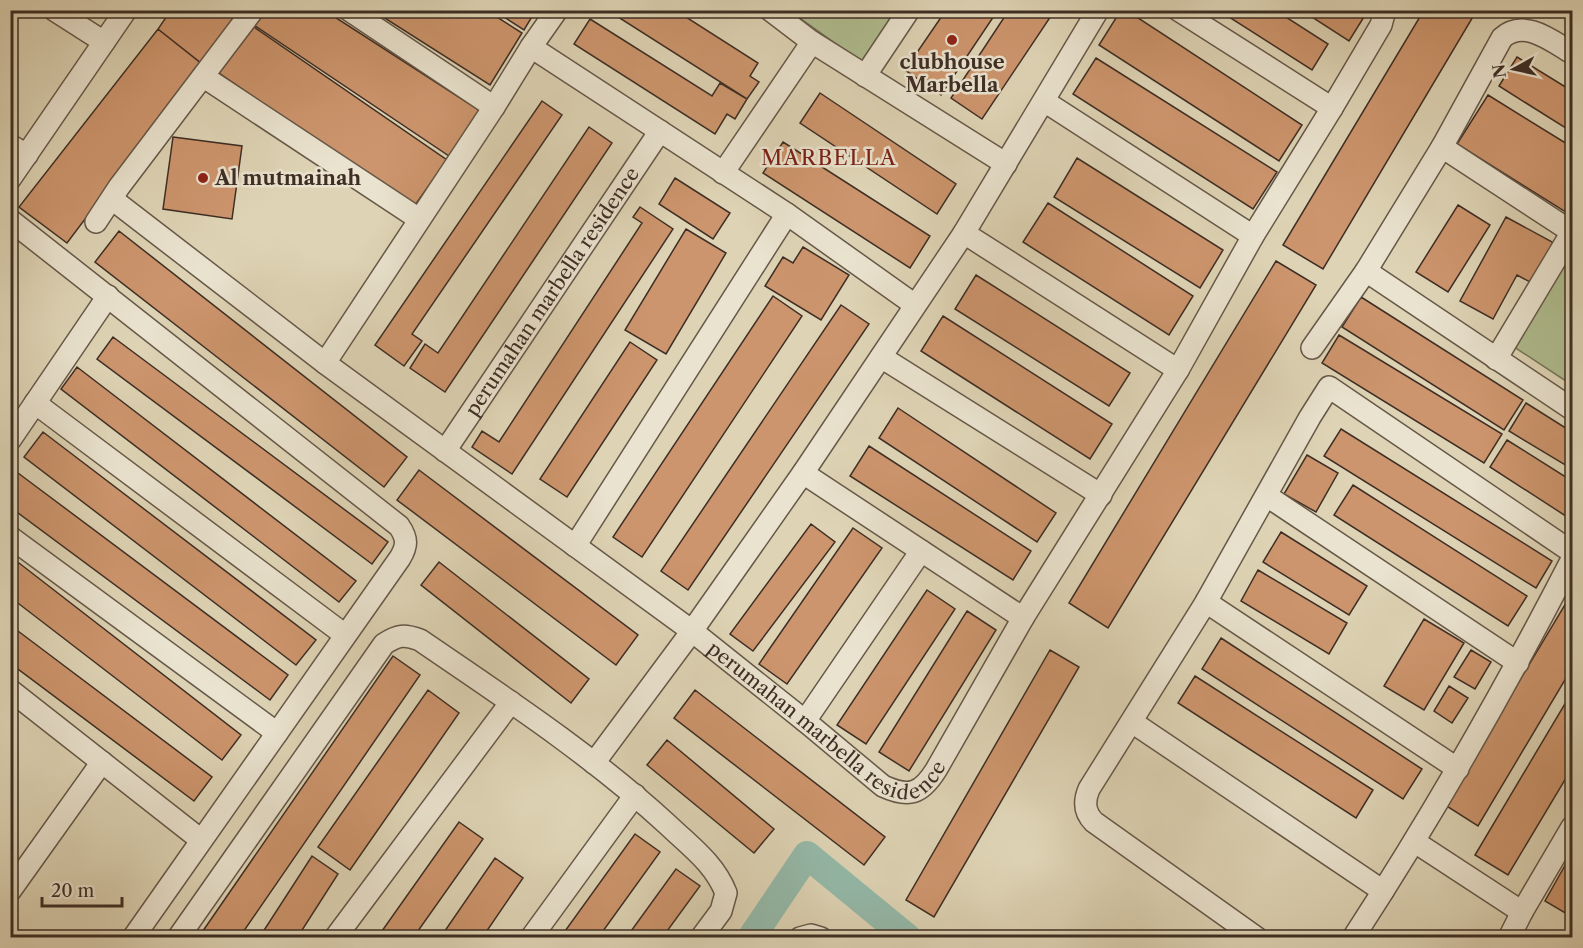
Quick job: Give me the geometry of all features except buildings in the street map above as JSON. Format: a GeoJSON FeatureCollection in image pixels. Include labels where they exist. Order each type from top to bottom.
{"type":"FeatureCollection","features":[{"type":"Feature","properties":{"kind":"street"},"geometry":{"type":"LineString","coordinates":[[54,10],[104,42]]}},
{"type":"Feature","properties":{"kind":"street"},"geometry":{"type":"LineString","coordinates":[[10,179],[19,151],[104,42],[126,10]]}},
{"type":"Feature","properties":{"kind":"street"},"geometry":{"type":"LineString","coordinates":[[96,222],[254,10]]}},
{"type":"Feature","properties":{"kind":"street"},"geometry":{"type":"LineString","coordinates":[[349,10],[494,107]]}},
{"type":"Feature","properties":{"kind":"street"},"geometry":{"type":"LineString","coordinates":[[325,363],[557,10]]}},
{"type":"Feature","properties":{"kind":"street"},"geometry":{"type":"LineString","coordinates":[[770,10],[812,42],[1006,165]]}},
{"type":"Feature","properties":{"kind":"street"},"geometry":{"type":"LineString","coordinates":[[865,76],[909,10]]}},
{"type":"Feature","properties":{"kind":"street","name":"perumahan marbella residence"},"geometry":{"type":"LineString","coordinates":[[594,764],[692,631],[803,473],[964,233],[1098,10]]}},
{"type":"Feature","properties":{"kind":"street"},"geometry":{"type":"LineString","coordinates":[[1178,10],[1332,108]]}},
{"type":"Feature","properties":{"kind":"street","name":"perumahan marbella residence"},"geometry":{"type":"LineString","coordinates":[[112,198],[325,363],[692,631],[883,786],[896,792],[913,792],[926,786],[1023,618],[1178,370],[1253,236],[1381,25],[1385,10]]}},
{"type":"Feature","properties":{"kind":"street"},"geometry":{"type":"LineString","coordinates":[[1312,348],[1366,271],[1442,147],[1502,38],[1509,32],[1521,30],[1539,32],[1572,53]]}},
{"type":"Feature","properties":{"kind":"street"},"geometry":{"type":"LineString","coordinates":[[723,173],[812,42]]}},
{"type":"Feature","properties":{"kind":"street"},"geometry":{"type":"LineString","coordinates":[[531,47],[787,214],[915,305]]}},
{"type":"Feature","properties":{"kind":"street"},"geometry":{"type":"LineString","coordinates":[[204,77],[419,219]]}},
{"type":"Feature","properties":{"kind":"street"},"geometry":{"type":"LineString","coordinates":[[1044,101],[1253,236]]}},
{"type":"Feature","properties":{"kind":"street","name":"perumahan marbella residence"},"geometry":{"type":"LineString","coordinates":[[445,451],[660,131]]}},
{"type":"Feature","properties":{"kind":"street"},"geometry":{"type":"LineString","coordinates":[[1442,147],[1572,232],[1496,359]]}},
{"type":"Feature","properties":{"kind":"street"},"geometry":{"type":"LineString","coordinates":[[575,546],[787,214]]}},
{"type":"Feature","properties":{"kind":"street"},"geometry":{"type":"LineString","coordinates":[[10,220],[399,526],[406,536],[407,547],[133,938]]}},
{"type":"Feature","properties":{"kind":"street"},"geometry":{"type":"LineString","coordinates":[[964,233],[1178,370]]}},
{"type":"Feature","properties":{"kind":"street"},"geometry":{"type":"LineString","coordinates":[[1366,271],[1572,408]]}},
{"type":"Feature","properties":{"kind":"street"},"geometry":{"type":"LineString","coordinates":[[10,440],[108,297]]}},
{"type":"Feature","properties":{"kind":"street"},"geometry":{"type":"LineString","coordinates":[[881,357],[1101,495]]}},
{"type":"Feature","properties":{"kind":"street"},"geometry":{"type":"LineString","coordinates":[[1257,938],[1088,816],[1085,798],[1206,602],[1329,387],[1572,552]]}},
{"type":"Feature","properties":{"kind":"street"},"geometry":{"type":"LineString","coordinates":[[35,403],[345,635]]}},
{"type":"Feature","properties":{"kind":"street"},"geometry":{"type":"LineString","coordinates":[[803,473],[1023,618]]}},
{"type":"Feature","properties":{"kind":"street"},"geometry":{"type":"LineString","coordinates":[[1267,496],[1518,663]]}},
{"type":"Feature","properties":{"kind":"street"},"geometry":{"type":"LineString","coordinates":[[10,537],[277,733]]}},
{"type":"Feature","properties":{"kind":"street"},"geometry":{"type":"LineString","coordinates":[[804,721],[921,551]]}},
{"type":"Feature","properties":{"kind":"street"},"geometry":{"type":"LineString","coordinates":[[1353,938],[1415,842],[1458,769],[1518,663],[1572,559]]}},
{"type":"Feature","properties":{"kind":"street"},"geometry":{"type":"LineString","coordinates":[[1206,602],[1458,769]]}},
{"type":"Feature","properties":{"kind":"street"},"geometry":{"type":"LineString","coordinates":[[178,938],[384,644],[397,636],[407,635],[420,640],[511,702],[594,764],[635,795],[711,864],[726,893],[721,911],[701,938]]}},
{"type":"Feature","properties":{"kind":"street"},"geometry":{"type":"LineString","coordinates":[[10,690],[201,840]]}},
{"type":"Feature","properties":{"kind":"street"},"geometry":{"type":"LineString","coordinates":[[335,938],[511,702]]}},
{"type":"Feature","properties":{"kind":"street"},"geometry":{"type":"LineString","coordinates":[[1132,722],[1383,891]]}},
{"type":"Feature","properties":{"kind":"street"},"geometry":{"type":"LineString","coordinates":[[10,891],[102,762]]}},
{"type":"Feature","properties":{"kind":"street"},"geometry":{"type":"LineString","coordinates":[[531,938],[635,795]]}},
{"type":"Feature","properties":{"kind":"street"},"geometry":{"type":"LineString","coordinates":[[1509,938],[1572,827]]}},
{"type":"Feature","properties":{"kind":"street"},"geometry":{"type":"LineString","coordinates":[[1415,842],[1522,912]]}},
{"type":"Feature","properties":{"kind":"street"},"geometry":{"type":"LineString","coordinates":[[800,938],[811,934],[821,938]]}},
{"type":"Feature","properties":{"kind":"green space"},"geometry":{"type":"Polygon","coordinates":[[[790,11],[897,11],[863,63],[790,11]]]}},
{"type":"Feature","properties":{"kind":"green space"},"geometry":{"type":"Polygon","coordinates":[[[1572,227],[1572,385],[1505,341],[1572,227]]]}},
{"type":"Feature","properties":{"kind":"waterway"},"geometry":{"type":"LineString","coordinates":[[751,938],[807,855],[908,938]]}},
{"type":"Feature","properties":{"kind":"place","name":"clubhouse Marbella"},"geometry":{"type":"Point","coordinates":[952,40]}},
{"type":"Feature","properties":{"kind":"place","name":"Al mutmainah"},"geometry":{"type":"Point","coordinates":[203,178]}},
{"type":"Feature","properties":{"kind":"district","name":"MARBELLA"},"geometry":{"type":"Point","coordinates":[829,158]}}]}
